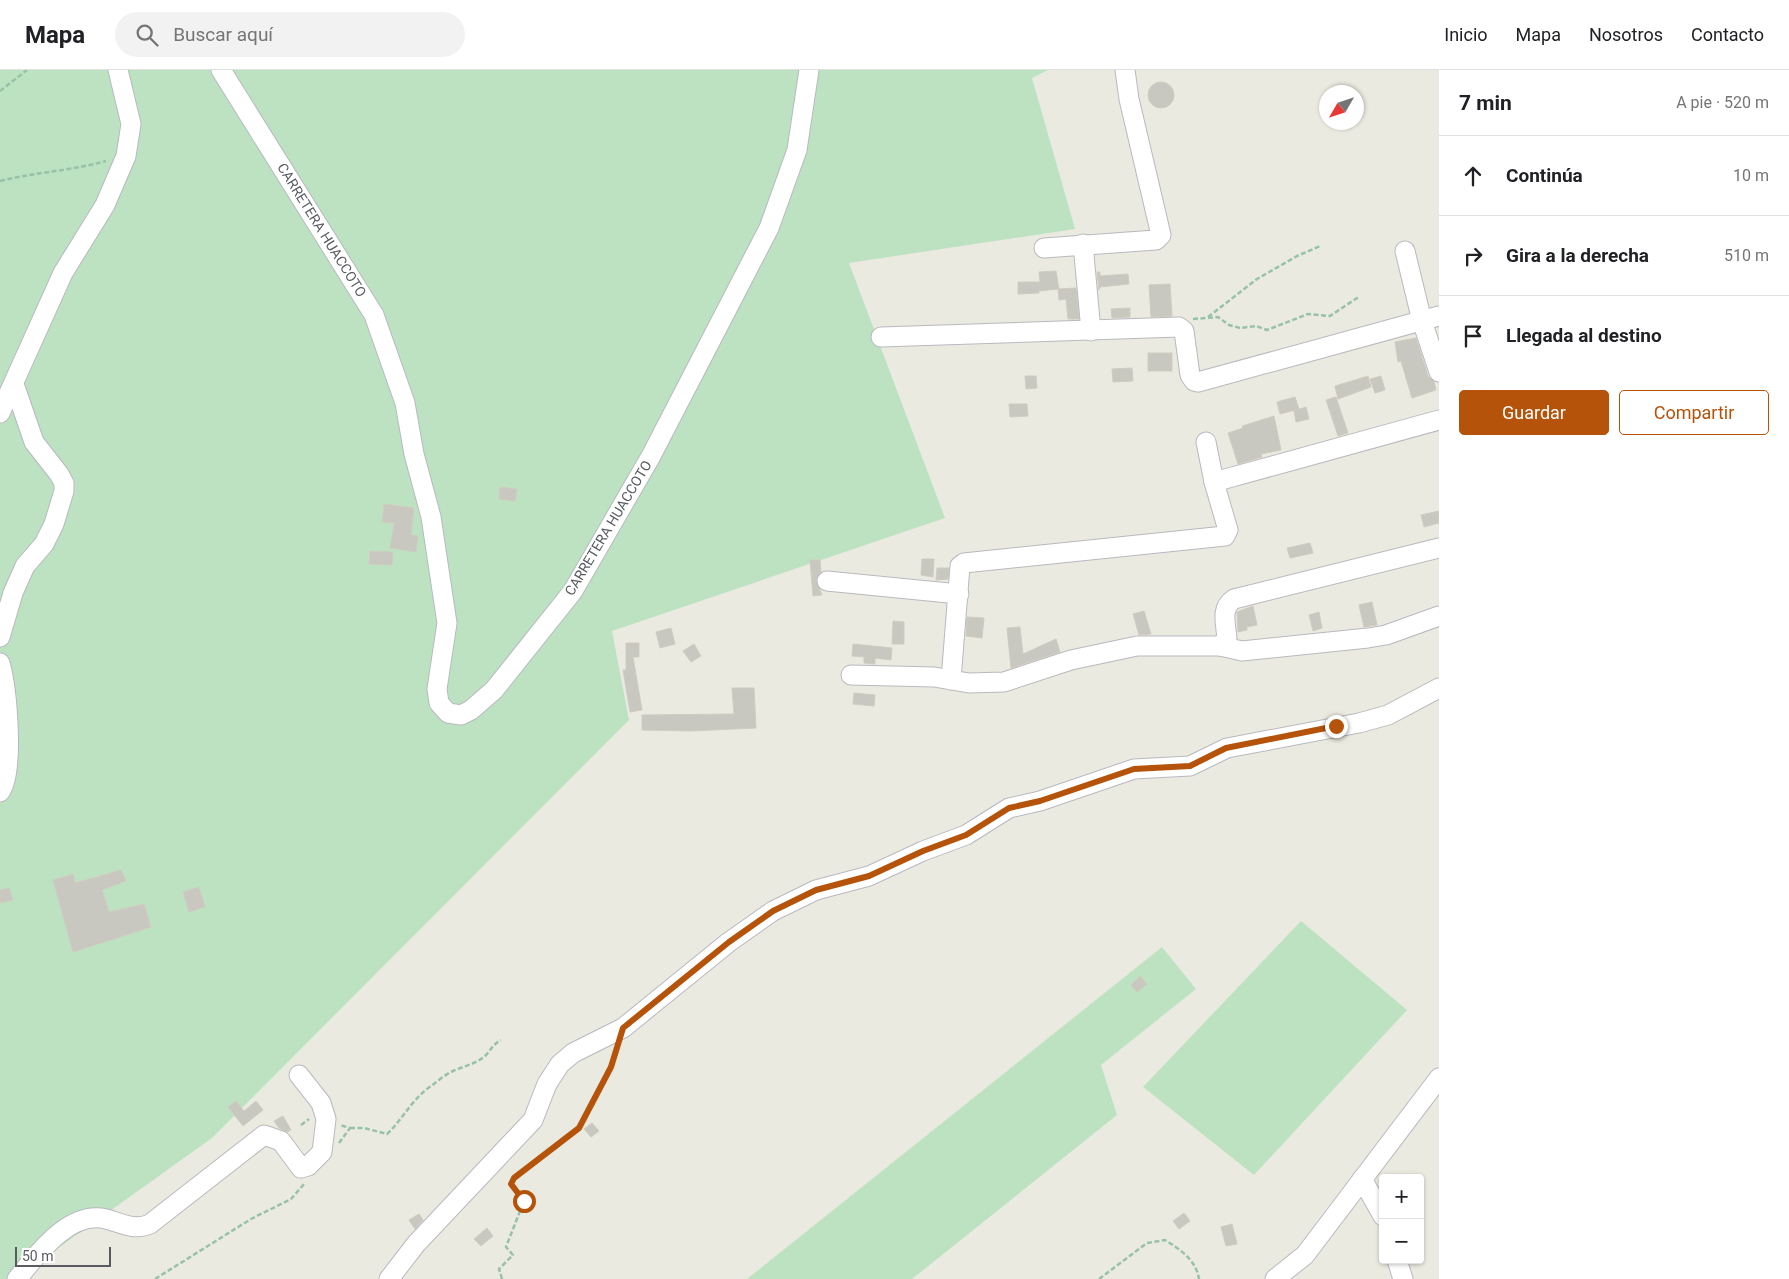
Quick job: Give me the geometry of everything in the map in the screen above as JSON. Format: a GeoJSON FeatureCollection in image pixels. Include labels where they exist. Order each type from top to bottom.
{"type":"FeatureCollection","features":[{"type":"Feature","properties":{"kind":"street"},"geometry":{"type":"LineString","coordinates":[[0,413],[63,273],[105,204],[126,156],[132,124],[118,70]]}},
{"type":"Feature","properties":{"kind":"street","name":"CARRETERA HUACCOTO"},"geometry":{"type":"LineString","coordinates":[[221,70],[374,315],[405,403],[414,454],[431,517],[442,582],[447,623],[437,688],[439,703],[448,713],[461,715],[471,710],[494,690],[573,591],[651,456],[769,228],[797,150],[809,70]]}},
{"type":"Feature","properties":{"kind":"street"},"geometry":{"type":"LineString","coordinates":[[1044,248],[1156,240],[1161,235],[1129,99],[1125,70]]}},
{"type":"Feature","properties":{"kind":"street"},"geometry":{"type":"LineString","coordinates":[[1083,244],[1091,331]]}},
{"type":"Feature","properties":{"kind":"street"},"geometry":{"type":"LineString","coordinates":[[1405,251],[1431,318],[1439,372]]}},
{"type":"Feature","properties":{"kind":"street"},"geometry":{"type":"LineString","coordinates":[[882,337],[1181,327],[1184,331],[1190,376],[1194,382],[1198,382],[1431,318]]}},
{"type":"Feature","properties":{"kind":"street"},"geometry":{"type":"LineString","coordinates":[[0,636],[13,593],[25,566],[44,544],[54,524],[64,491],[64,482],[34,442],[14,384]]}},
{"type":"Feature","properties":{"kind":"street"},"geometry":{"type":"LineString","coordinates":[[1214,482],[1439,420]]}},
{"type":"Feature","properties":{"kind":"street"},"geometry":{"type":"LineString","coordinates":[[952,680],[960,566],[964,563],[1225,536],[1228,530],[1214,482],[1206,442]]}},
{"type":"Feature","properties":{"kind":"street"},"geometry":{"type":"LineString","coordinates":[[1220,646],[1227,639],[1224,611],[1227,603],[1234,599],[1439,548]]}},
{"type":"Feature","properties":{"kind":"street"},"geometry":{"type":"LineString","coordinates":[[827,581],[959,594]]}},
{"type":"Feature","properties":{"kind":"street"},"geometry":{"type":"LineString","coordinates":[[851,675],[934,677],[970,683],[1004,682],[1071,660],[1136,646],[1220,646],[1242,651],[1386,635],[1439,616]]}},
{"type":"Feature","properties":{"kind":"street"},"geometry":{"type":"LineString","coordinates":[[0,663],[8,700],[6,772],[4,785],[0,792]]}},
{"type":"Feature","properties":{"kind":"street"},"geometry":{"type":"LineString","coordinates":[[389,1279],[416,1244],[534,1120],[547,1084],[560,1064],[572,1053],[623,1028],[729,942],[773,911],[816,890],[869,876],[923,851],[966,835],[1009,808],[1040,801],[1134,769],[1190,766],[1226,748],[1359,723],[1388,715],[1439,688]]}},
{"type":"Feature","properties":{"kind":"street"},"geometry":{"type":"LineString","coordinates":[[18,1279],[37,1256],[61,1233],[90,1217],[106,1219],[138,1228],[150,1224],[264,1135],[280,1141],[300,1167],[304,1169],[322,1152],[326,1119],[321,1103],[299,1075]]}},
{"type":"Feature","properties":{"kind":"street"},"geometry":{"type":"LineString","coordinates":[[1275,1279],[1305,1256],[1439,1078]]}},
{"type":"Feature","properties":{"kind":"street"},"geometry":{"type":"LineString","coordinates":[[1362,1179],[1379,1209]]}},
{"type":"Feature","properties":{"kind":"street"},"geometry":{"type":"LineString","coordinates":[[1398,1264],[1403,1279]]}},
{"type":"Feature","properties":{"kind":"path"},"geometry":{"type":"LineString","coordinates":[[0,91],[27,70]]}},
{"type":"Feature","properties":{"kind":"path"},"geometry":{"type":"LineString","coordinates":[[0,181],[27,174],[63,172],[126,156]]}},
{"type":"Feature","properties":{"kind":"path"},"geometry":{"type":"LineString","coordinates":[[1208,317],[1257,279],[1297,256],[1320,246]]}},
{"type":"Feature","properties":{"kind":"path"},"geometry":{"type":"LineString","coordinates":[[1176,327],[1181,321],[1218,317],[1228,325],[1240,328],[1256,326],[1267,330],[1308,314],[1330,316],[1360,296]]}},
{"type":"Feature","properties":{"kind":"path"},"geometry":{"type":"LineString","coordinates":[[502,1279],[499,1269],[513,1255],[506,1247],[524,1201],[511,1184],[514,1178],[579,1128],[611,1067],[623,1028]]}},
{"type":"Feature","properties":{"kind":"path"},"geometry":{"type":"LineString","coordinates":[[301,1126],[312,1116],[350,1128],[364,1128],[387,1134],[400,1122],[412,1102],[429,1087],[452,1071],[486,1056],[494,1043],[501,1040]]}},
{"type":"Feature","properties":{"kind":"path"},"geometry":{"type":"LineString","coordinates":[[333,1150],[350,1128]]}},
{"type":"Feature","properties":{"kind":"path"},"geometry":{"type":"LineString","coordinates":[[155,1279],[251,1219],[291,1199],[309,1178]]}},
{"type":"Feature","properties":{"kind":"path"},"geometry":{"type":"LineString","coordinates":[[1099,1279],[1147,1243],[1165,1240],[1181,1249],[1192,1260],[1199,1279]]}},
{"type":"Feature","properties":{"kind":"green space"},"geometry":{"type":"Polygon","coordinates":[[[0,70],[1048,70],[1032,78],[1075,229],[849,263],[945,518],[612,631],[629,720],[212,1138],[15,1279],[0,1279],[0,70]]]}},
{"type":"Feature","properties":{"kind":"green space"},"geometry":{"type":"Polygon","coordinates":[[[1301,921],[1407,1010],[1254,1175],[1143,1087],[1301,921]]]}},
{"type":"Feature","properties":{"kind":"green space"},"geometry":{"type":"Polygon","coordinates":[[[1162,947],[1196,989],[1101,1065],[1117,1115],[912,1279],[747,1279],[1162,947]]]}},
{"type":"Feature","properties":{"kind":"building"},"geometry":{"type":"Polygon","coordinates":[[[1161,82],[1170,86],[1174,95],[1170,104],[1161,108],[1152,104],[1148,95],[1152,86],[1161,82]]]}},
{"type":"Feature","properties":{"kind":"building"},"geometry":{"type":"Polygon","coordinates":[[[1056,271],[1059,289],[1076,288],[1079,319],[1068,319],[1066,299],[1059,300],[1058,289],[1039,291],[1039,293],[1018,294],[1018,282],[1040,282],[1039,272],[1056,271]]]}},
{"type":"Feature","properties":{"kind":"building"},"geometry":{"type":"Polygon","coordinates":[[[1097,272],[1100,272],[1100,276],[1128,274],[1129,284],[1100,287],[1099,290],[1097,272]]]}},
{"type":"Feature","properties":{"kind":"building"},"geometry":{"type":"Polygon","coordinates":[[[1170,284],[1172,316],[1151,317],[1149,285],[1170,284]]]}},
{"type":"Feature","properties":{"kind":"building"},"geometry":{"type":"Polygon","coordinates":[[[1130,308],[1130,317],[1112,318],[1111,309],[1130,308]]]}},
{"type":"Feature","properties":{"kind":"building"},"geometry":{"type":"Polygon","coordinates":[[[1416,338],[1428,376],[1434,382],[1436,390],[1412,398],[1401,361],[1398,362],[1395,342],[1416,338]]]}},
{"type":"Feature","properties":{"kind":"building"},"geometry":{"type":"Polygon","coordinates":[[[1148,353],[1172,353],[1172,371],[1148,371],[1148,353]]]}},
{"type":"Feature","properties":{"kind":"building"},"geometry":{"type":"Polygon","coordinates":[[[1132,368],[1133,381],[1113,382],[1112,369],[1132,368]]]}},
{"type":"Feature","properties":{"kind":"building"},"geometry":{"type":"Polygon","coordinates":[[[1025,376],[1036,376],[1037,388],[1026,389],[1025,376]]]}},
{"type":"Feature","properties":{"kind":"building"},"geometry":{"type":"Polygon","coordinates":[[[1368,376],[1371,387],[1338,399],[1335,386],[1368,376]]]}},
{"type":"Feature","properties":{"kind":"building"},"geometry":{"type":"Polygon","coordinates":[[[1381,376],[1385,390],[1375,393],[1370,379],[1381,376]]]}},
{"type":"Feature","properties":{"kind":"building"},"geometry":{"type":"Polygon","coordinates":[[[1295,397],[1299,409],[1280,414],[1277,402],[1295,397]]]}},
{"type":"Feature","properties":{"kind":"building"},"geometry":{"type":"Polygon","coordinates":[[[1336,397],[1348,433],[1338,436],[1326,400],[1336,397]]]}},
{"type":"Feature","properties":{"kind":"building"},"geometry":{"type":"Polygon","coordinates":[[[1009,404],[1027,404],[1028,416],[1010,417],[1009,404]]]}},
{"type":"Feature","properties":{"kind":"building"},"geometry":{"type":"Polygon","coordinates":[[[1306,407],[1309,419],[1296,422],[1294,411],[1306,407]]]}},
{"type":"Feature","properties":{"kind":"building"},"geometry":{"type":"Polygon","coordinates":[[[1274,416],[1281,450],[1261,454],[1262,457],[1238,464],[1228,433],[1243,428],[1242,426],[1274,416]]]}},
{"type":"Feature","properties":{"kind":"building"},"geometry":{"type":"Polygon","coordinates":[[[500,487],[517,489],[515,501],[499,499],[500,487]]]}},
{"type":"Feature","properties":{"kind":"building"},"geometry":{"type":"Polygon","coordinates":[[[384,504],[414,508],[411,535],[418,536],[416,552],[390,548],[394,523],[382,522],[384,504]]]}},
{"type":"Feature","properties":{"kind":"building"},"geometry":{"type":"Polygon","coordinates":[[[1439,511],[1439,523],[1424,527],[1421,515],[1439,511]]]}},
{"type":"Feature","properties":{"kind":"building"},"geometry":{"type":"Polygon","coordinates":[[[1310,543],[1313,553],[1290,558],[1287,548],[1310,543]]]}},
{"type":"Feature","properties":{"kind":"building"},"geometry":{"type":"Polygon","coordinates":[[[370,551],[393,552],[392,565],[369,564],[370,551]]]}},
{"type":"Feature","properties":{"kind":"building"},"geometry":{"type":"Polygon","coordinates":[[[922,559],[934,559],[933,577],[921,575],[922,559]]]}},
{"type":"Feature","properties":{"kind":"building"},"geometry":{"type":"Polygon","coordinates":[[[810,560],[820,560],[821,572],[816,580],[822,595],[813,596],[810,560]]]}},
{"type":"Feature","properties":{"kind":"building"},"geometry":{"type":"Polygon","coordinates":[[[937,568],[949,568],[948,579],[936,580],[937,568]]]}},
{"type":"Feature","properties":{"kind":"building"},"geometry":{"type":"Polygon","coordinates":[[[1372,602],[1377,625],[1364,627],[1359,605],[1372,602]]]}},
{"type":"Feature","properties":{"kind":"building"},"geometry":{"type":"Polygon","coordinates":[[[1253,606],[1257,625],[1247,627],[1247,630],[1238,632],[1237,612],[1253,606]]]}},
{"type":"Feature","properties":{"kind":"building"},"geometry":{"type":"Polygon","coordinates":[[[1144,611],[1151,634],[1139,635],[1133,614],[1144,611]]]}},
{"type":"Feature","properties":{"kind":"building"},"geometry":{"type":"Polygon","coordinates":[[[1319,612],[1322,628],[1313,631],[1309,615],[1319,612]]]}},
{"type":"Feature","properties":{"kind":"building"},"geometry":{"type":"Polygon","coordinates":[[[967,617],[984,618],[982,638],[966,636],[967,617]]]}},
{"type":"Feature","properties":{"kind":"building"},"geometry":{"type":"Polygon","coordinates":[[[893,621],[904,622],[904,644],[892,644],[893,621]]]}},
{"type":"Feature","properties":{"kind":"building"},"geometry":{"type":"Polygon","coordinates":[[[1020,627],[1023,654],[1056,639],[1060,652],[1011,668],[1007,628],[1020,627]]]}},
{"type":"Feature","properties":{"kind":"building"},"geometry":{"type":"Polygon","coordinates":[[[671,628],[675,644],[660,648],[656,632],[671,628]]]}},
{"type":"Feature","properties":{"kind":"building"},"geometry":{"type":"Polygon","coordinates":[[[626,643],[639,643],[639,657],[633,657],[642,710],[630,712],[623,670],[626,670],[626,643]]]}},
{"type":"Feature","properties":{"kind":"building"},"geometry":{"type":"Polygon","coordinates":[[[694,644],[701,656],[691,662],[683,651],[694,644]]]}},
{"type":"Feature","properties":{"kind":"building"},"geometry":{"type":"Polygon","coordinates":[[[853,644],[892,648],[891,660],[875,658],[875,664],[864,663],[864,657],[852,656],[853,644]]]}},
{"type":"Feature","properties":{"kind":"building"},"geometry":{"type":"Polygon","coordinates":[[[732,688],[754,688],[756,728],[691,731],[642,730],[642,715],[734,714],[732,688]]]}},
{"type":"Feature","properties":{"kind":"building"},"geometry":{"type":"Polygon","coordinates":[[[854,693],[875,695],[874,706],[853,704],[854,693]]]}},
{"type":"Feature","properties":{"kind":"building"},"geometry":{"type":"Polygon","coordinates":[[[121,870],[126,881],[102,890],[109,912],[144,904],[151,927],[73,952],[53,880],[73,874],[75,883],[121,870]]]}},
{"type":"Feature","properties":{"kind":"building"},"geometry":{"type":"Polygon","coordinates":[[[199,887],[205,907],[189,912],[183,892],[199,887]]]}},
{"type":"Feature","properties":{"kind":"building"},"geometry":{"type":"Polygon","coordinates":[[[9,888],[13,900],[0,903],[0,890],[9,888]]]}},
{"type":"Feature","properties":{"kind":"building"},"geometry":{"type":"Polygon","coordinates":[[[1140,976],[1147,984],[1137,992],[1131,985],[1140,976]]]}},
{"type":"Feature","properties":{"kind":"building"},"geometry":{"type":"Polygon","coordinates":[[[236,1101],[244,1111],[256,1101],[263,1110],[243,1126],[228,1107],[236,1101]]]}},
{"type":"Feature","properties":{"kind":"building"},"geometry":{"type":"Polygon","coordinates":[[[283,1116],[291,1130],[287,1132],[279,1128],[274,1121],[283,1116]]]}},
{"type":"Feature","properties":{"kind":"building"},"geometry":{"type":"Polygon","coordinates":[[[592,1123],[599,1131],[591,1137],[584,1129],[592,1123]]]}},
{"type":"Feature","properties":{"kind":"building"},"geometry":{"type":"Polygon","coordinates":[[[1184,1213],[1190,1221],[1179,1229],[1173,1221],[1184,1213]]]}},
{"type":"Feature","properties":{"kind":"building"},"geometry":{"type":"Polygon","coordinates":[[[419,1214],[423,1220],[415,1229],[409,1220],[419,1214]]]}},
{"type":"Feature","properties":{"kind":"building"},"geometry":{"type":"Polygon","coordinates":[[[1232,1224],[1237,1244],[1226,1246],[1221,1227],[1232,1224]]]}},
{"type":"Feature","properties":{"kind":"building"},"geometry":{"type":"Polygon","coordinates":[[[487,1228],[493,1236],[481,1246],[474,1239],[487,1228]]]}},
{"type":"Feature","properties":{"kind":"route"},"geometry":{"type":"LineString","coordinates":[[524,1201],[511,1184],[514,1178],[579,1128],[611,1067],[623,1028],[729,942],[773,911],[816,890],[869,876],[923,851],[966,835],[1009,808],[1040,801],[1134,769],[1190,766],[1226,748],[1336,726]]}}]}
